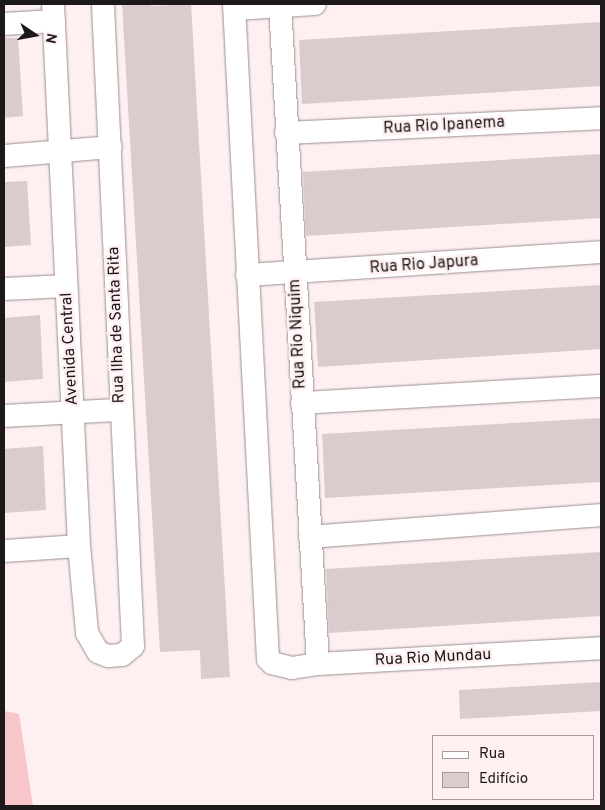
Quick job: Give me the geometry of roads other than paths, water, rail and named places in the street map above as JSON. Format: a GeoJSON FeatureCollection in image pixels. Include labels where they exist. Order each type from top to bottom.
{"type":"FeatureCollection","features":[{"type":"Feature","properties":{"kind":"street","name":"Rua llha de Santa Rita"},"geometry":{"type":"LineString","coordinates":[[103,4],[111,146],[120,410],[133,646]]}},
{"type":"Feature","properties":{"kind":"street"},"geometry":{"type":"LineString","coordinates":[[247,275],[234,6],[315,4]]}},
{"type":"Feature","properties":{"kind":"street","name":"Rua Rio Niquim"},"geometry":{"type":"LineString","coordinates":[[280,5],[294,274],[318,664]]}},
{"type":"Feature","properties":{"kind":"street"},"geometry":{"type":"LineString","coordinates":[[4,24],[54,12]]}},
{"type":"Feature","properties":{"kind":"street","name":"Avenida Central"},"geometry":{"type":"LineString","coordinates":[[54,12],[79,546],[87,633],[98,652],[108,656],[122,655],[133,646]]}},
{"type":"Feature","properties":{"kind":"street","name":"Rua Rio Ipanema"},"geometry":{"type":"LineString","coordinates":[[286,133],[601,118]]}},
{"type":"Feature","properties":{"kind":"street"},"geometry":{"type":"LineString","coordinates":[[4,156],[111,146]]}},
{"type":"Feature","properties":{"kind":"street","name":"Rua Rio Japura"},"geometry":{"type":"LineString","coordinates":[[247,275],[294,274],[601,252]]}},
{"type":"Feature","properties":{"kind":"street","name":"Rua Rio Mundau"},"geometry":{"type":"LineString","coordinates":[[247,275],[268,659],[272,664],[292,668],[318,664],[601,648]]}},
{"type":"Feature","properties":{"kind":"street"},"geometry":{"type":"LineString","coordinates":[[4,289],[66,286]]}},
{"type":"Feature","properties":{"kind":"street"},"geometry":{"type":"LineString","coordinates":[[302,403],[601,386]]}},
{"type":"Feature","properties":{"kind":"street"},"geometry":{"type":"LineString","coordinates":[[4,416],[120,410]]}},
{"type":"Feature","properties":{"kind":"street"},"geometry":{"type":"LineString","coordinates":[[310,537],[601,515]]}},
{"type":"Feature","properties":{"kind":"street"},"geometry":{"type":"LineString","coordinates":[[4,551],[79,546]]}}]}
